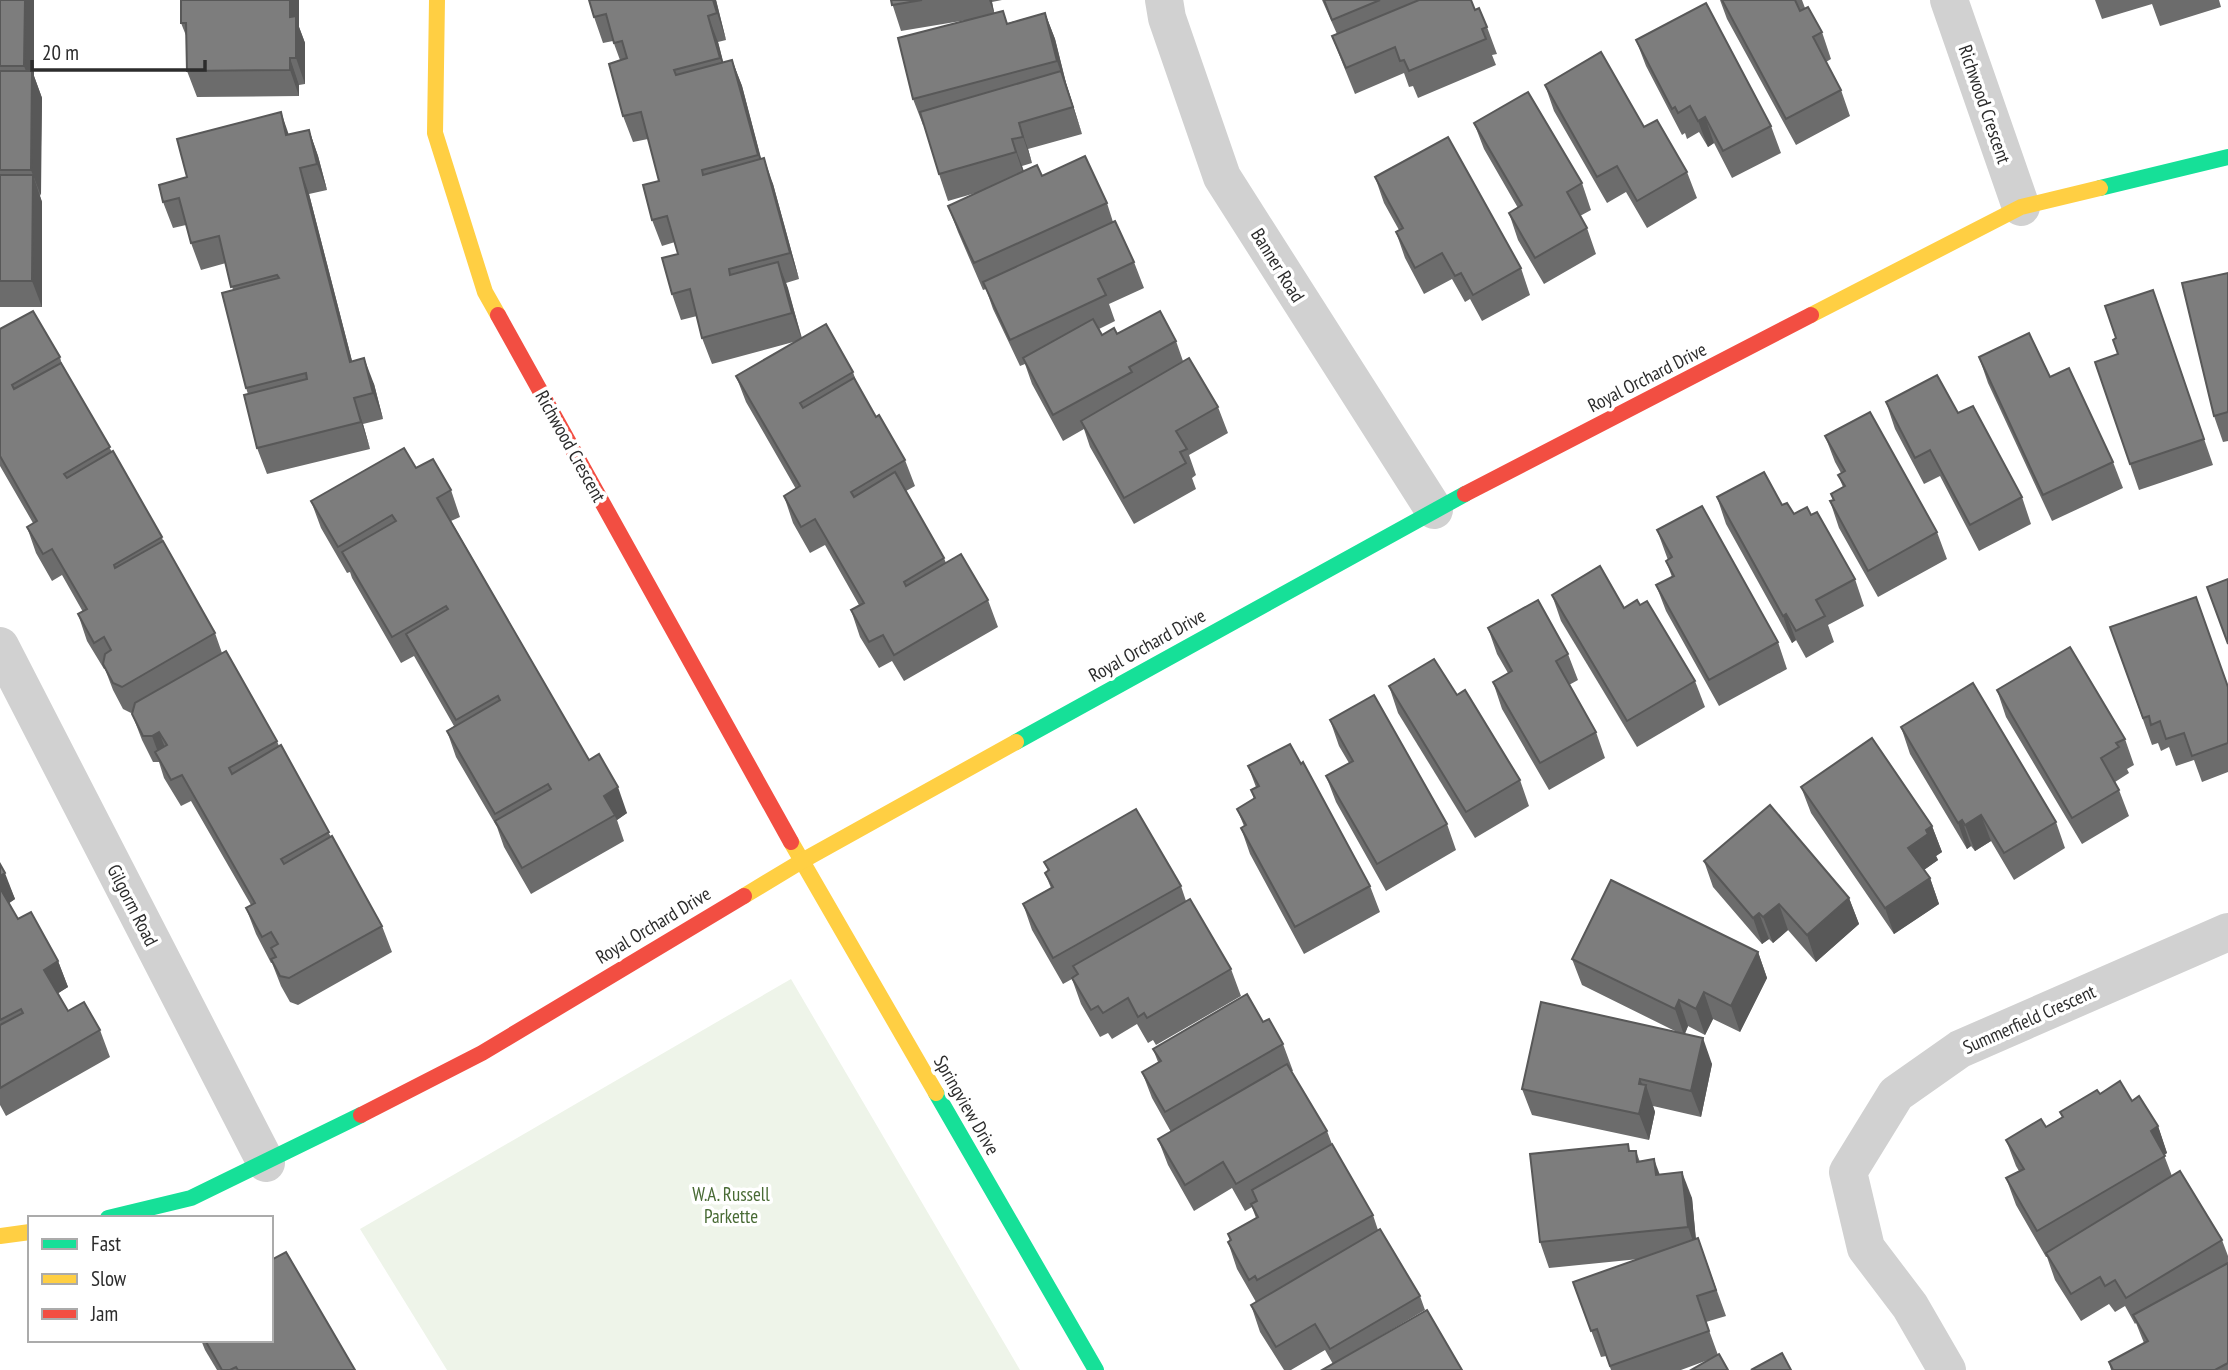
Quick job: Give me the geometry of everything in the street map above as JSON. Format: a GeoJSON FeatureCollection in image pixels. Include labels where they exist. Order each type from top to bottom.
{"type":"FeatureCollection","features":[{"type":"Feature","properties":{"kind":"street","name":"Richwood Crescent"},"geometry":{"type":"LineString","coordinates":[[437,0],[435,133],[485,292],[802,861]]}},
{"type":"Feature","properties":{"kind":"street","name":"Banner Road"},"geometry":{"type":"LineString","coordinates":[[1164,0],[1167,18],[1222,177],[1434,510]]}},
{"type":"Feature","properties":{"kind":"street","name":"Richwood Crescent"},"geometry":{"type":"LineString","coordinates":[[1949,0],[2021,207]]}},
{"type":"Feature","properties":{"kind":"street","name":"Royal Orchard Drive"},"geometry":{"type":"LineString","coordinates":[[116,1216],[191,1198],[266,1163],[482,1053],[802,861],[1434,510],[2021,207],[2228,157]]}},
{"type":"Feature","properties":{"kind":"street","name":"Gilgorm Road"},"geometry":{"type":"LineString","coordinates":[[0,646],[266,1163]]}},
{"type":"Feature","properties":{"kind":"street","name":"Springview Drive"},"geometry":{"type":"LineString","coordinates":[[802,861],[1096,1370]]}},
{"type":"Feature","properties":{"kind":"street","name":"Summerfield Crescent"},"geometry":{"type":"LineString","coordinates":[[1947,1370],[1910,1306],[1866,1248],[1849,1172],[1896,1094],[1960,1049],[2228,932]]}},
{"type":"Feature","properties":{"kind":"street"},"geometry":{"type":"LineString","coordinates":[[0,1236],[28,1232]]}},
{"type":"Feature","properties":{"kind":"green space","name":"W.A. Russell Parkette"},"geometry":{"type":"Polygon","coordinates":[[[791,979],[1020,1370],[447,1370],[360,1229],[791,979]]]}},
{"type":"Feature","properties":{"kind":"building"},"geometry":{"type":"Polygon","coordinates":[[[0,0],[25,0],[24,66],[0,66],[0,0]]]}},
{"type":"Feature","properties":{"kind":"building"},"geometry":{"type":"Polygon","coordinates":[[[181,0],[290,0],[290,17],[296,16],[296,58],[290,58],[290,70],[187,71],[186,23],[181,23],[181,0]]]}},
{"type":"Feature","properties":{"kind":"building"},"geometry":{"type":"Polygon","coordinates":[[[589,0],[713,0],[717,13],[708,16],[720,58],[674,70],[676,75],[732,60],[758,155],[702,170],[703,175],[764,158],[790,253],[729,269],[730,275],[778,262],[792,313],[702,338],[690,289],[672,294],[662,258],[678,254],[667,216],[652,220],[643,185],[659,181],[641,112],[623,116],[609,64],[627,58],[622,41],[614,43],[606,14],[594,17],[589,0]]]}},
{"type":"Feature","properties":{"kind":"building"},"geometry":{"type":"Polygon","coordinates":[[[891,0],[922,0],[892,5],[891,0]]]}},
{"type":"Feature","properties":{"kind":"building"},"geometry":{"type":"Polygon","coordinates":[[[1324,0],[1380,0],[1332,20],[1324,0]]]}},
{"type":"Feature","properties":{"kind":"building"},"geometry":{"type":"Polygon","coordinates":[[[1419,0],[1471,0],[1475,10],[1479,8],[1487,27],[1482,29],[1486,39],[1409,71],[1404,60],[1400,61],[1395,47],[1346,68],[1332,36],[1419,0]]]}},
{"type":"Feature","properties":{"kind":"building"},"geometry":{"type":"Polygon","coordinates":[[[1722,0],[1795,0],[1800,11],[1808,7],[1822,32],[1813,37],[1841,90],[1786,119],[1722,0]]]}},
{"type":"Feature","properties":{"kind":"building"},"geometry":{"type":"Polygon","coordinates":[[[1706,3],[1771,126],[1723,151],[1705,117],[1698,121],[1690,106],[1678,113],[1675,107],[1672,109],[1636,40],[1706,3]]]}},
{"type":"Feature","properties":{"kind":"building"},"geometry":{"type":"Polygon","coordinates":[[[1003,11],[1007,24],[1045,13],[1057,61],[913,99],[898,38],[1003,11]]]}},
{"type":"Feature","properties":{"kind":"building"},"geometry":{"type":"Polygon","coordinates":[[[1601,52],[1644,127],[1657,120],[1687,172],[1637,201],[1617,166],[1597,177],[1545,85],[1601,52]]]}},
{"type":"Feature","properties":{"kind":"building"},"geometry":{"type":"Polygon","coordinates":[[[0,71],[32,71],[31,170],[0,170],[0,71]]]}},
{"type":"Feature","properties":{"kind":"building"},"geometry":{"type":"Polygon","coordinates":[[[1061,71],[1073,107],[1019,123],[1023,137],[1012,139],[1016,152],[939,174],[920,112],[1061,71]]]}},
{"type":"Feature","properties":{"kind":"building"},"geometry":{"type":"Polygon","coordinates":[[[1528,92],[1582,183],[1567,192],[1587,228],[1535,258],[1509,213],[1522,205],[1474,123],[1528,92]]]}},
{"type":"Feature","properties":{"kind":"building"},"geometry":{"type":"Polygon","coordinates":[[[281,112],[286,135],[309,130],[317,164],[300,168],[350,362],[364,358],[373,393],[354,398],[361,422],[257,448],[244,395],[307,379],[306,373],[246,388],[222,293],[279,278],[277,275],[231,287],[219,236],[191,243],[179,198],[163,202],[159,185],[187,177],[177,139],[281,112]]]}},
{"type":"Feature","properties":{"kind":"building"},"geometry":{"type":"Polygon","coordinates":[[[1448,137],[1521,268],[1473,295],[1461,273],[1455,276],[1442,253],[1415,268],[1396,232],[1403,228],[1375,177],[1448,137]]]}},
{"type":"Feature","properties":{"kind":"building"},"geometry":{"type":"Polygon","coordinates":[[[1085,156],[1107,203],[974,263],[948,206],[1037,165],[1042,176],[1085,156]]]}},
{"type":"Feature","properties":{"kind":"building"},"geometry":{"type":"Polygon","coordinates":[[[0,175],[33,175],[32,281],[0,281],[0,175]]]}},
{"type":"Feature","properties":{"kind":"building"},"geometry":{"type":"Polygon","coordinates":[[[1115,221],[1134,262],[1098,279],[1106,295],[1010,340],[983,282],[1115,221]]]}},
{"type":"Feature","properties":{"kind":"building"},"geometry":{"type":"Polygon","coordinates":[[[2228,273],[2228,412],[2214,416],[2182,283],[2228,273]]]}},
{"type":"Feature","properties":{"kind":"building"},"geometry":{"type":"Polygon","coordinates":[[[2153,290],[2204,439],[2130,464],[2095,362],[2118,354],[2113,340],[2116,338],[2105,306],[2153,290]]]}},
{"type":"Feature","properties":{"kind":"building"},"geometry":{"type":"Polygon","coordinates":[[[33,311],[60,357],[12,385],[14,389],[61,363],[110,447],[64,474],[67,478],[113,451],[162,537],[114,565],[115,568],[163,541],[215,633],[122,687],[113,683],[103,664],[105,654],[111,650],[104,637],[94,643],[78,614],[87,609],[52,549],[43,554],[27,527],[37,521],[0,456],[0,329],[33,311]]]}},
{"type":"Feature","properties":{"kind":"building"},"geometry":{"type":"Polygon","coordinates":[[[1160,311],[1176,341],[1129,367],[1132,372],[1053,415],[1023,358],[1093,319],[1102,335],[1114,328],[1117,334],[1160,311]]]}},
{"type":"Feature","properties":{"kind":"building"},"geometry":{"type":"Polygon","coordinates":[[[826,324],[853,372],[800,403],[803,408],[854,378],[876,417],[879,415],[905,460],[851,492],[854,497],[895,472],[944,558],[904,582],[906,586],[961,554],[988,600],[894,655],[883,635],[869,642],[851,610],[864,603],[815,519],[801,527],[784,496],[800,486],[736,376],[826,324]]]}},
{"type":"Feature","properties":{"kind":"building"},"geometry":{"type":"Polygon","coordinates":[[[2029,333],[2050,377],[2069,368],[2113,462],[2043,495],[1979,357],[2029,333]]]}},
{"type":"Feature","properties":{"kind":"building"},"geometry":{"type":"Polygon","coordinates":[[[1189,358],[1218,407],[1176,431],[1187,449],[1180,452],[1186,463],[1124,498],[1081,421],[1189,358]]]}},
{"type":"Feature","properties":{"kind":"building"},"geometry":{"type":"Polygon","coordinates":[[[1937,375],[1958,413],[1973,406],[2022,497],[1970,525],[1930,450],[1915,458],[1886,402],[1937,375]]]}},
{"type":"Feature","properties":{"kind":"building"},"geometry":{"type":"Polygon","coordinates":[[[1870,412],[1937,532],[1868,571],[1830,501],[1834,500],[1831,494],[1845,486],[1838,475],[1845,471],[1825,436],[1870,412]]]}},
{"type":"Feature","properties":{"kind":"building"},"geometry":{"type":"Polygon","coordinates":[[[404,448],[416,468],[433,459],[451,490],[437,498],[589,760],[599,754],[618,787],[604,796],[615,815],[522,868],[495,821],[551,789],[548,784],[495,814],[447,731],[500,700],[498,696],[456,720],[406,634],[448,609],[446,606],[392,637],[342,552],[396,521],[392,515],[338,547],[311,501],[404,448]]]}},
{"type":"Feature","properties":{"kind":"building"},"geometry":{"type":"Polygon","coordinates":[[[1764,472],[1782,505],[1787,503],[1794,514],[1807,507],[1811,515],[1817,512],[1855,579],[1816,600],[1825,616],[1796,631],[1786,614],[1783,616],[1717,497],[1764,472]]]}},
{"type":"Feature","properties":{"kind":"building"},"geometry":{"type":"Polygon","coordinates":[[[1702,506],[1778,642],[1709,680],[1656,585],[1674,576],[1666,561],[1672,557],[1657,530],[1702,506]]]}},
{"type":"Feature","properties":{"kind":"building"},"geometry":{"type":"Polygon","coordinates":[[[1600,566],[1624,608],[1637,600],[1640,605],[1647,601],[1695,681],[1627,721],[1552,595],[1600,566]]]}},
{"type":"Feature","properties":{"kind":"building"},"geometry":{"type":"Polygon","coordinates":[[[2228,579],[2228,644],[2207,587],[2228,579]]]}},
{"type":"Feature","properties":{"kind":"building"},"geometry":{"type":"Polygon","coordinates":[[[2196,597],[2228,687],[2228,743],[2192,756],[2184,733],[2166,739],[2160,721],[2151,725],[2149,716],[2143,718],[2110,627],[2196,597]]]}},
{"type":"Feature","properties":{"kind":"building"},"geometry":{"type":"Polygon","coordinates":[[[1538,600],[1568,654],[1556,661],[1596,732],[1540,763],[1493,682],[1512,671],[1488,628],[1538,600]]]}},
{"type":"Feature","properties":{"kind":"building"},"geometry":{"type":"Polygon","coordinates":[[[2070,647],[2125,739],[2116,743],[2119,747],[2101,758],[2119,790],[2072,818],[1997,690],[2070,647]]]}},
{"type":"Feature","properties":{"kind":"building"},"geometry":{"type":"Polygon","coordinates":[[[226,651],[277,741],[229,768],[232,774],[281,745],[329,832],[281,859],[284,864],[332,836],[382,926],[289,978],[280,976],[271,959],[276,957],[271,948],[278,944],[271,932],[262,937],[246,908],[255,903],[182,775],[171,780],[155,752],[167,745],[159,732],[152,736],[143,736],[132,714],[135,703],[226,651]]]}},
{"type":"Feature","properties":{"kind":"building"},"geometry":{"type":"Polygon","coordinates":[[[1434,659],[1457,695],[1465,690],[1520,780],[1466,812],[1389,686],[1434,659]]]}},
{"type":"Feature","properties":{"kind":"building"},"geometry":{"type":"Polygon","coordinates":[[[1973,683],[2056,822],[2004,853],[1981,815],[1965,825],[1962,820],[1958,823],[1901,727],[1973,683]]]}},
{"type":"Feature","properties":{"kind":"building"},"geometry":{"type":"Polygon","coordinates":[[[1374,695],[1447,824],[1377,864],[1326,776],[1353,761],[1330,720],[1374,695]]]}},
{"type":"Feature","properties":{"kind":"building"},"geometry":{"type":"Polygon","coordinates":[[[1872,738],[1932,826],[1926,830],[1928,834],[1908,848],[1930,878],[1885,908],[1801,787],[1872,738]]]}},
{"type":"Feature","properties":{"kind":"building"},"geometry":{"type":"Polygon","coordinates":[[[1290,744],[1301,764],[1303,762],[1370,886],[1295,927],[1241,828],[1246,825],[1237,809],[1255,798],[1251,790],[1259,786],[1248,766],[1290,744]]]}},
{"type":"Feature","properties":{"kind":"building"},"geometry":{"type":"Polygon","coordinates":[[[1770,805],[1849,898],[1807,935],[1779,904],[1763,917],[1759,913],[1753,918],[1704,861],[1770,805]]]}},
{"type":"Feature","properties":{"kind":"building"},"geometry":{"type":"Polygon","coordinates":[[[1136,809],[1181,886],[1053,958],[1023,904],[1053,887],[1045,873],[1049,870],[1044,862],[1136,809]]]}},
{"type":"Feature","properties":{"kind":"building"},"geometry":{"type":"Polygon","coordinates":[[[1611,880],[1758,952],[1731,1006],[1704,992],[1696,1009],[1679,1000],[1675,1009],[1572,959],[1611,880]]]}},
{"type":"Feature","properties":{"kind":"building"},"geometry":{"type":"Polygon","coordinates":[[[0,888],[18,919],[31,912],[58,961],[44,970],[68,1011],[84,1002],[100,1030],[0,1088],[0,1025],[23,1013],[21,1009],[0,1020],[0,888]]]}},
{"type":"Feature","properties":{"kind":"building"},"geometry":{"type":"Polygon","coordinates":[[[1190,899],[1231,969],[1147,1018],[1144,1013],[1138,1017],[1128,998],[1103,1013],[1098,1006],[1091,1010],[1072,978],[1078,974],[1073,966],[1190,899]]]}},
{"type":"Feature","properties":{"kind":"building"},"geometry":{"type":"Polygon","coordinates":[[[1247,994],[1263,1022],[1269,1019],[1283,1044],[1165,1112],[1142,1072],[1161,1061],[1153,1049],[1247,994]]]}},
{"type":"Feature","properties":{"kind":"building"},"geometry":{"type":"Polygon","coordinates":[[[1541,1002],[1703,1038],[1691,1091],[1640,1079],[1639,1084],[1646,1085],[1639,1114],[1522,1089],[1541,1002]]]}},
{"type":"Feature","properties":{"kind":"building"},"geometry":{"type":"Polygon","coordinates":[[[1287,1064],[1327,1131],[1236,1184],[1223,1162],[1185,1185],[1158,1139],[1287,1064]]]}},
{"type":"Feature","properties":{"kind":"building"},"geometry":{"type":"Polygon","coordinates":[[[2120,1081],[2132,1101],[2139,1096],[2158,1126],[2151,1131],[2165,1156],[2037,1231],[2006,1178],[2024,1169],[2006,1140],[2041,1119],[2046,1127],[2063,1117],[2060,1112],[2097,1090],[2100,1094],[2120,1081]]]}},
{"type":"Feature","properties":{"kind":"building"},"geometry":{"type":"Polygon","coordinates":[[[1332,1144],[1373,1215],[1257,1280],[1255,1276],[1249,1280],[1228,1242],[1231,1240],[1228,1234],[1258,1217],[1251,1204],[1257,1201],[1252,1190],[1332,1144]]]}},
{"type":"Feature","properties":{"kind":"building"},"geometry":{"type":"Polygon","coordinates":[[[1628,1144],[1629,1151],[1636,1151],[1637,1162],[1654,1159],[1656,1175],[1682,1172],[1688,1227],[1540,1242],[1530,1154],[1628,1144]]]}},
{"type":"Feature","properties":{"kind":"building"},"geometry":{"type":"Polygon","coordinates":[[[2180,1171],[2222,1240],[2126,1298],[2115,1280],[2105,1286],[2100,1277],[2071,1294],[2046,1253],[2180,1171]]]}},
{"type":"Feature","properties":{"kind":"building"},"geometry":{"type":"Polygon","coordinates":[[[1380,1229],[1420,1296],[1330,1349],[1315,1324],[1276,1347],[1251,1305],[1380,1229]]]}},
{"type":"Feature","properties":{"kind":"building"},"geometry":{"type":"Polygon","coordinates":[[[1698,1238],[1716,1290],[1697,1296],[1709,1331],[1610,1366],[1597,1329],[1591,1331],[1573,1282],[1698,1238]]]}},
{"type":"Feature","properties":{"kind":"building"},"geometry":{"type":"Polygon","coordinates":[[[286,1252],[355,1370],[238,1370],[236,1367],[222,1370],[206,1342],[273,1342],[273,1259],[286,1252]]]}},
{"type":"Feature","properties":{"kind":"building"},"geometry":{"type":"Polygon","coordinates":[[[2228,1263],[2228,1363],[2215,1370],[2113,1370],[2109,1362],[2148,1341],[2133,1315],[2228,1263]]]}},
{"type":"Feature","properties":{"kind":"building"},"geometry":{"type":"Polygon","coordinates":[[[1427,1310],[1462,1370],[1322,1370],[1427,1310]]]}},
{"type":"Feature","properties":{"kind":"building"},"geometry":{"type":"Polygon","coordinates":[[[1782,1353],[1791,1370],[1751,1370],[1782,1353]]]}},
{"type":"Feature","properties":{"kind":"building"},"geometry":{"type":"Polygon","coordinates":[[[1719,1354],[1728,1370],[1691,1370],[1719,1354]]]}},
{"type":"Feature","properties":{"kind":"traffic: fast"},"geometry":{"type":"LineString","coordinates":[[2100,188],[2228,157]]}},
{"type":"Feature","properties":{"kind":"traffic: fast"},"geometry":{"type":"LineString","coordinates":[[1016,742],[1465,494]]}},
{"type":"Feature","properties":{"kind":"traffic: fast"},"geometry":{"type":"LineString","coordinates":[[936,1093],[1096,1370]]}},
{"type":"Feature","properties":{"kind":"traffic: fast"},"geometry":{"type":"LineString","coordinates":[[116,1216],[191,1198],[361,1115]]}},
{"type":"Feature","properties":{"kind":"traffic: slow"},"geometry":{"type":"LineString","coordinates":[[437,0],[435,133],[485,292],[498,315]]}},
{"type":"Feature","properties":{"kind":"traffic: slow"},"geometry":{"type":"LineString","coordinates":[[1811,315],[2021,207],[2100,188]]}},
{"type":"Feature","properties":{"kind":"traffic: slow"},"geometry":{"type":"LineString","coordinates":[[744,896],[1016,742]]}},
{"type":"Feature","properties":{"kind":"traffic: slow"},"geometry":{"type":"LineString","coordinates":[[791,842],[936,1093]]}},
{"type":"Feature","properties":{"kind":"traffic: slow"},"geometry":{"type":"LineString","coordinates":[[0,1236],[28,1232]]}},
{"type":"Feature","properties":{"kind":"traffic: jam"},"geometry":{"type":"LineString","coordinates":[[498,315],[791,842]]}},
{"type":"Feature","properties":{"kind":"traffic: jam"},"geometry":{"type":"LineString","coordinates":[[1465,494],[1811,315]]}},
{"type":"Feature","properties":{"kind":"traffic: jam"},"geometry":{"type":"LineString","coordinates":[[361,1115],[482,1053],[744,896]]}}]}
